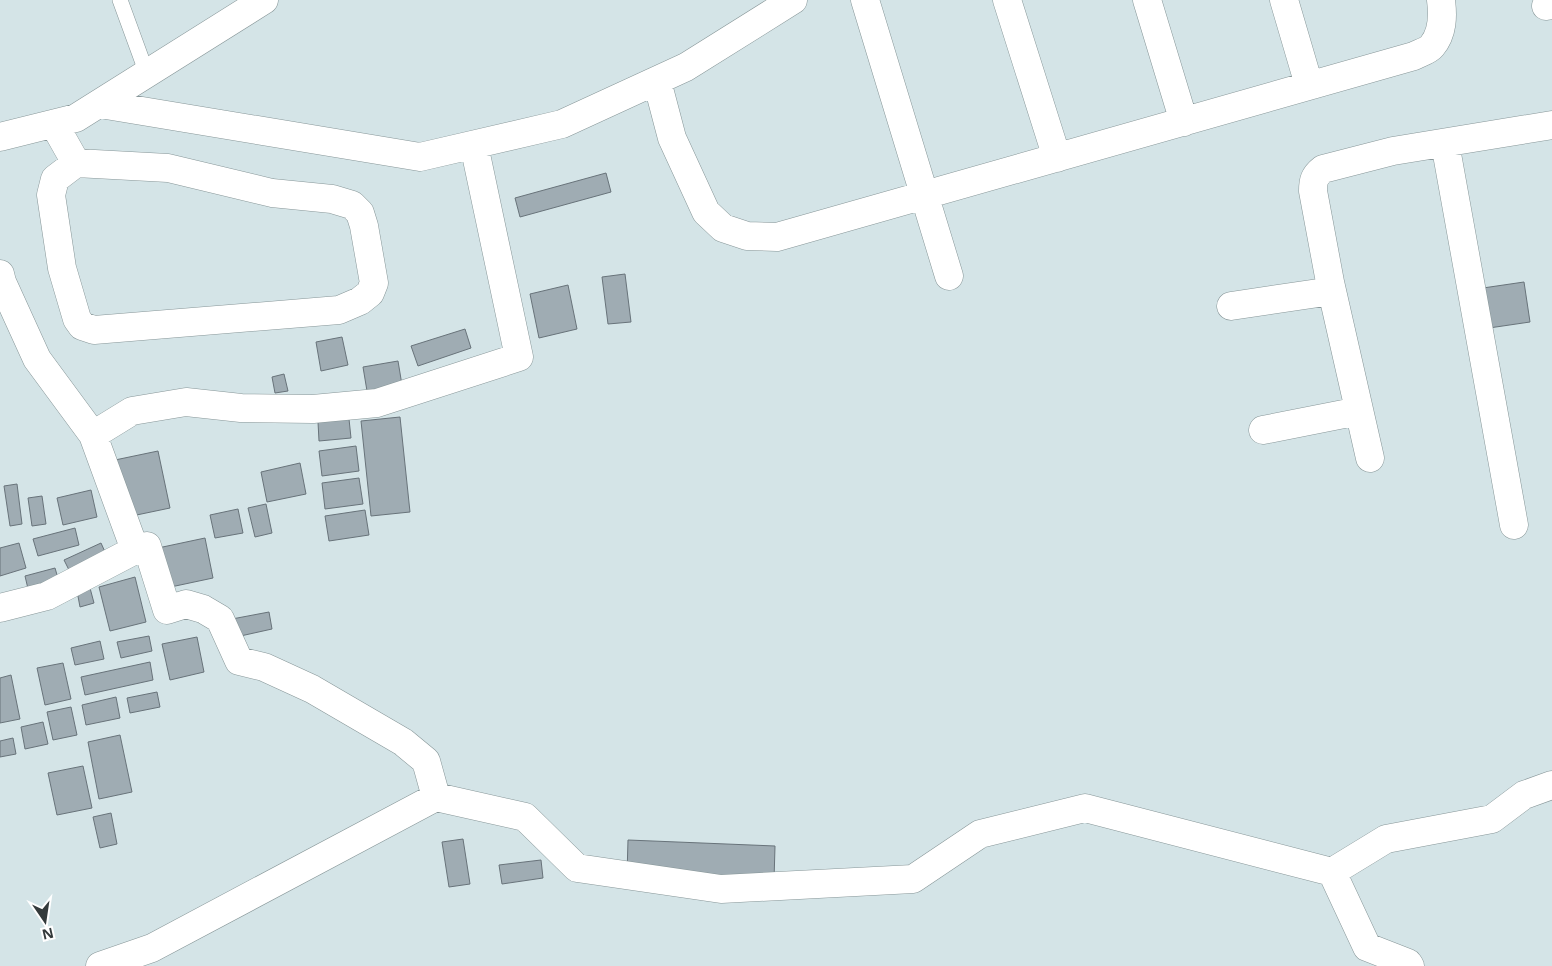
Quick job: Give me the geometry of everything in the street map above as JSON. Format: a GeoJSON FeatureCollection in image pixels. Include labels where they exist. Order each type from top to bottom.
{"type":"FeatureCollection","features":[{"type":"Feature","properties":{"kind":"street"},"geometry":{"type":"LineString","coordinates":[[0,137],[76,118],[264,0]]}},
{"type":"Feature","properties":{"kind":"street"},"geometry":{"type":"LineString","coordinates":[[100,104],[420,157],[562,124],[686,68],[793,0]]}},
{"type":"Feature","properties":{"kind":"street"},"geometry":{"type":"LineString","coordinates":[[865,0],[949,276]]}},
{"type":"Feature","properties":{"kind":"street"},"geometry":{"type":"LineString","coordinates":[[1007,0],[1057,158]]}},
{"type":"Feature","properties":{"kind":"street"},"geometry":{"type":"LineString","coordinates":[[1147,0],[1184,122]]}},
{"type":"Feature","properties":{"kind":"street"},"geometry":{"type":"LineString","coordinates":[[1284,0],[1309,85]]}},
{"type":"Feature","properties":{"kind":"street"},"geometry":{"type":"LineString","coordinates":[[656,81],[672,138],[706,212],[723,228],[747,236],[777,237],[1414,56],[1431,48],[1438,34],[1443,18],[1441,0]]}},
{"type":"Feature","properties":{"kind":"street"},"geometry":{"type":"LineString","coordinates":[[54,124],[76,163]]}},
{"type":"Feature","properties":{"kind":"street"},"geometry":{"type":"LineString","coordinates":[[1370,458],[1332,292],[1313,191],[1313,181],[1316,174],[1323,169],[1393,152],[1552,125]]}},
{"type":"Feature","properties":{"kind":"street"},"geometry":{"type":"LineString","coordinates":[[1445,143],[1514,525]]}},
{"type":"Feature","properties":{"kind":"street"},"geometry":{"type":"LineString","coordinates":[[93,435],[132,411],[186,402],[241,408],[304,409],[378,403],[519,357],[474,145]]}},
{"type":"Feature","properties":{"kind":"street"},"geometry":{"type":"LineString","coordinates":[[76,163],[168,168],[272,193],[332,199],[352,205],[360,213],[364,226],[374,282],[370,293],[360,301],[339,310],[94,330],[82,326],[77,319],[62,268],[51,195],[55,179],[76,163]]}},
{"type":"Feature","properties":{"kind":"street"},"geometry":{"type":"LineString","coordinates":[[0,274],[37,359],[93,435],[135,550]]}},
{"type":"Feature","properties":{"kind":"street"},"geometry":{"type":"LineString","coordinates":[[1231,306],[1332,292]]}},
{"type":"Feature","properties":{"kind":"street"},"geometry":{"type":"LineString","coordinates":[[1263,430],[1359,412]]}},
{"type":"Feature","properties":{"kind":"street"},"geometry":{"type":"LineString","coordinates":[[0,608],[47,596],[135,550],[148,546],[167,610],[186,604],[203,609],[220,619],[239,662],[264,667],[312,689],[403,742],[426,762],[436,797]]}},
{"type":"Feature","properties":{"kind":"street"},"geometry":{"type":"LineString","coordinates":[[100,966],[152,948],[436,797],[525,817],[577,868],[721,889],[913,879],[980,834],[1086,808],[1332,872],[1386,839],[1492,819],[1524,795],[1552,785]]}},
{"type":"Feature","properties":{"kind":"street"},"geometry":{"type":"LineString","coordinates":[[1332,872],[1364,956],[1408,963],[1410,966]]}},
{"type":"Feature","properties":{"kind":"lane"},"geometry":{"type":"LineString","coordinates":[[120,0],[147,74]]}},
{"type":"Feature","properties":{"kind":"building"},"geometry":{"type":"Polygon","coordinates":[[[606,173],[611,192],[520,217],[515,198],[606,173]]]}},
{"type":"Feature","properties":{"kind":"building"},"geometry":{"type":"Polygon","coordinates":[[[625,274],[631,322],[608,324],[602,277],[625,274]]]}},
{"type":"Feature","properties":{"kind":"building"},"geometry":{"type":"Polygon","coordinates":[[[1524,282],[1530,322],[1489,328],[1483,288],[1524,282]]]}},
{"type":"Feature","properties":{"kind":"building"},"geometry":{"type":"Polygon","coordinates":[[[568,285],[577,329],[539,338],[530,294],[568,285]]]}},
{"type":"Feature","properties":{"kind":"building"},"geometry":{"type":"Polygon","coordinates":[[[465,329],[471,348],[418,366],[411,346],[465,329]]]}},
{"type":"Feature","properties":{"kind":"building"},"geometry":{"type":"Polygon","coordinates":[[[342,337],[348,365],[321,371],[316,342],[342,337]]]}},
{"type":"Feature","properties":{"kind":"building"},"geometry":{"type":"Polygon","coordinates":[[[398,361],[403,391],[368,397],[363,367],[398,361]]]}},
{"type":"Feature","properties":{"kind":"building"},"geometry":{"type":"Polygon","coordinates":[[[284,374],[288,391],[275,393],[272,377],[284,374]]]}},
{"type":"Feature","properties":{"kind":"building"},"geometry":{"type":"Polygon","coordinates":[[[400,417],[410,512],[371,516],[361,421],[400,417]]]}},
{"type":"Feature","properties":{"kind":"building"},"geometry":{"type":"Polygon","coordinates":[[[349,419],[351,438],[319,441],[318,422],[349,419]]]}},
{"type":"Feature","properties":{"kind":"building"},"geometry":{"type":"Polygon","coordinates":[[[356,446],[359,471],[322,476],[319,451],[356,446]]]}},
{"type":"Feature","properties":{"kind":"building"},"geometry":{"type":"Polygon","coordinates":[[[158,451],[170,508],[127,517],[115,460],[158,451]]]}},
{"type":"Feature","properties":{"kind":"building"},"geometry":{"type":"Polygon","coordinates":[[[300,463],[306,494],[267,502],[261,472],[300,463]]]}},
{"type":"Feature","properties":{"kind":"building"},"geometry":{"type":"Polygon","coordinates":[[[359,478],[363,504],[325,509],[322,483],[359,478]]]}},
{"type":"Feature","properties":{"kind":"building"},"geometry":{"type":"Polygon","coordinates":[[[17,484],[22,524],[10,526],[4,486],[17,484]]]}},
{"type":"Feature","properties":{"kind":"building"},"geometry":{"type":"Polygon","coordinates":[[[91,490],[97,517],[63,525],[57,498],[91,490]]]}},
{"type":"Feature","properties":{"kind":"building"},"geometry":{"type":"Polygon","coordinates":[[[42,496],[46,524],[32,526],[28,498],[42,496]]]}},
{"type":"Feature","properties":{"kind":"building"},"geometry":{"type":"Polygon","coordinates":[[[266,504],[272,533],[255,537],[248,508],[266,504]]]}},
{"type":"Feature","properties":{"kind":"building"},"geometry":{"type":"Polygon","coordinates":[[[238,509],[243,533],[215,538],[210,515],[238,509]]]}},
{"type":"Feature","properties":{"kind":"building"},"geometry":{"type":"Polygon","coordinates":[[[365,510],[369,535],[329,541],[325,516],[365,510]]]}},
{"type":"Feature","properties":{"kind":"building"},"geometry":{"type":"Polygon","coordinates":[[[75,528],[79,545],[38,556],[33,539],[75,528]]]}},
{"type":"Feature","properties":{"kind":"building"},"geometry":{"type":"Polygon","coordinates":[[[205,538],[213,578],[166,588],[158,548],[205,538]]]}},
{"type":"Feature","properties":{"kind":"building"},"geometry":{"type":"Polygon","coordinates":[[[19,543],[26,568],[0,576],[0,548],[19,543]]]}},
{"type":"Feature","properties":{"kind":"building"},"geometry":{"type":"Polygon","coordinates":[[[101,543],[110,563],[74,580],[64,560],[101,543]]]}},
{"type":"Feature","properties":{"kind":"building"},"geometry":{"type":"Polygon","coordinates":[[[55,568],[60,585],[29,593],[25,576],[55,568]]]}},
{"type":"Feature","properties":{"kind":"building"},"geometry":{"type":"Polygon","coordinates":[[[135,577],[146,622],[110,631],[99,587],[135,577]]]}},
{"type":"Feature","properties":{"kind":"building"},"geometry":{"type":"Polygon","coordinates":[[[90,588],[94,603],[80,607],[77,591],[90,588]]]}},
{"type":"Feature","properties":{"kind":"building"},"geometry":{"type":"Polygon","coordinates":[[[269,612],[272,629],[236,637],[232,619],[269,612]]]}},
{"type":"Feature","properties":{"kind":"building"},"geometry":{"type":"Polygon","coordinates":[[[149,636],[152,651],[121,658],[117,642],[149,636]]]}},
{"type":"Feature","properties":{"kind":"building"},"geometry":{"type":"Polygon","coordinates":[[[197,637],[204,672],[170,680],[162,644],[197,637]]]}},
{"type":"Feature","properties":{"kind":"building"},"geometry":{"type":"Polygon","coordinates":[[[100,641],[104,659],[75,665],[71,648],[100,641]]]}},
{"type":"Feature","properties":{"kind":"building"},"geometry":{"type":"Polygon","coordinates":[[[150,662],[153,680],[85,695],[81,677],[150,662]]]}},
{"type":"Feature","properties":{"kind":"building"},"geometry":{"type":"Polygon","coordinates":[[[63,663],[71,699],[45,705],[37,668],[63,663]]]}},
{"type":"Feature","properties":{"kind":"building"},"geometry":{"type":"Polygon","coordinates":[[[11,675],[20,719],[0,723],[0,678],[11,675]]]}},
{"type":"Feature","properties":{"kind":"building"},"geometry":{"type":"Polygon","coordinates":[[[157,692],[160,707],[130,713],[127,698],[157,692]]]}},
{"type":"Feature","properties":{"kind":"building"},"geometry":{"type":"Polygon","coordinates":[[[116,697],[120,718],[86,725],[82,705],[116,697]]]}},
{"type":"Feature","properties":{"kind":"building"},"geometry":{"type":"Polygon","coordinates":[[[71,707],[77,735],[53,740],[47,712],[71,707]]]}},
{"type":"Feature","properties":{"kind":"building"},"geometry":{"type":"Polygon","coordinates":[[[43,722],[48,744],[25,749],[21,727],[43,722]]]}},
{"type":"Feature","properties":{"kind":"building"},"geometry":{"type":"Polygon","coordinates":[[[120,735],[132,792],[99,799],[88,742],[120,735]]]}},
{"type":"Feature","properties":{"kind":"building"},"geometry":{"type":"Polygon","coordinates":[[[13,738],[16,754],[0,757],[0,741],[13,738]]]}},
{"type":"Feature","properties":{"kind":"building"},"geometry":{"type":"Polygon","coordinates":[[[83,766],[92,808],[57,815],[48,773],[83,766]]]}},
{"type":"Feature","properties":{"kind":"building"},"geometry":{"type":"Polygon","coordinates":[[[111,813],[117,844],[100,848],[93,817],[111,813]]]}},
{"type":"Feature","properties":{"kind":"building"},"geometry":{"type":"Polygon","coordinates":[[[463,839],[470,884],[449,887],[442,842],[463,839]]]}},
{"type":"Feature","properties":{"kind":"building"},"geometry":{"type":"Polygon","coordinates":[[[628,840],[775,846],[774,881],[627,875],[628,840]]]}},
{"type":"Feature","properties":{"kind":"building"},"geometry":{"type":"Polygon","coordinates":[[[541,860],[543,878],[502,884],[499,865],[541,860]]]}}]}
